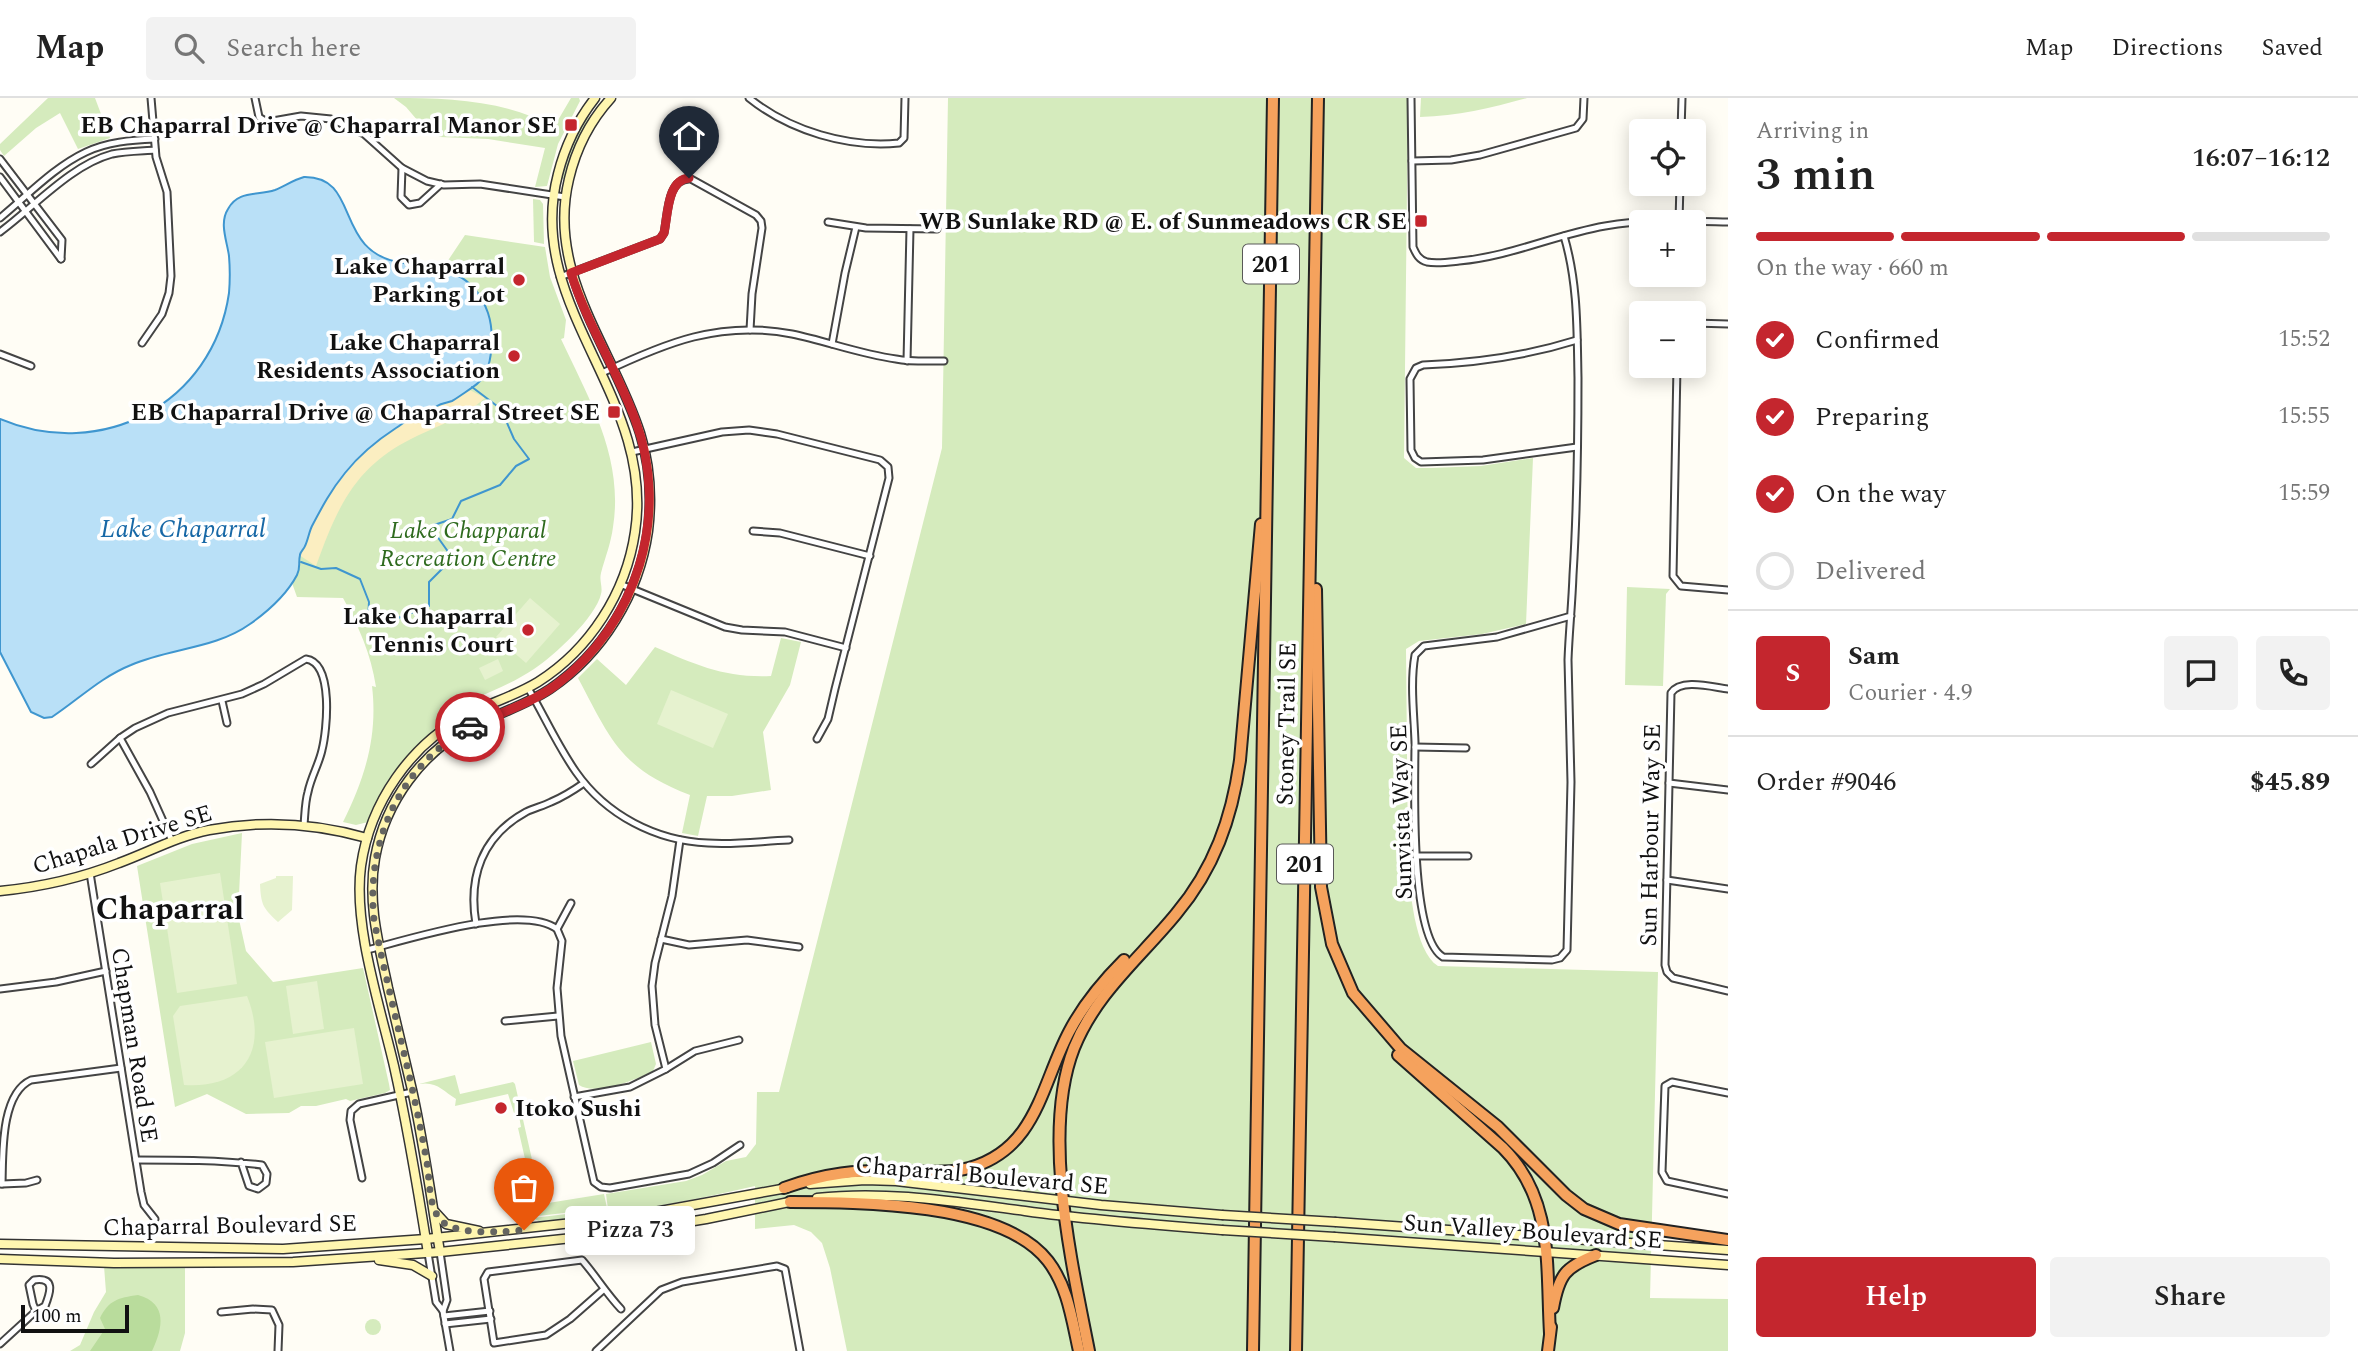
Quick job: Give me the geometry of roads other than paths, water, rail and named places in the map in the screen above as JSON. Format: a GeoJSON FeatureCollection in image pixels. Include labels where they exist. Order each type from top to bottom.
{"type":"FeatureCollection","features":[{"type":"Feature","properties":{"kind":"highway","name":"Stoney Trail SE"},"geometry":{"type":"LineString","coordinates":[[1253,1351],[1273,98]]}},
{"type":"Feature","properties":{"kind":"highway","name":"Stoney Trail SE"},"geometry":{"type":"LineString","coordinates":[[1296,1351],[1318,98]]}},
{"type":"Feature","properties":{"kind":"highway"},"geometry":{"type":"LineString","coordinates":[[1313,377],[1320,877],[1330,937],[1353,993],[1377,1030],[1399,1056],[1497,1142],[1518,1164],[1537,1199],[1544,1237],[1550,1333]]}},
{"type":"Feature","properties":{"kind":"highway"},"geometry":{"type":"LineString","coordinates":[[1089,1351],[1066,1216],[1060,1152],[1060,1111],[1064,1083],[1074,1047],[1089,1018],[1110,987],[1189,898],[1219,846],[1230,813],[1237,787],[1269,431]]}},
{"type":"Feature","properties":{"kind":"highway"},"geometry":{"type":"LineString","coordinates":[[784,1188],[821,1175],[838,1173],[957,1170],[979,1164],[1004,1151],[1031,1121],[1065,1040],[1085,1005],[1109,976],[1189,898]]}},
{"type":"Feature","properties":{"kind":"highway"},"geometry":{"type":"LineString","coordinates":[[1353,993],[1401,1049],[1498,1127],[1566,1195],[1584,1209],[1601,1218],[1627,1226],[1728,1240]]}},
{"type":"Feature","properties":{"kind":"highway"},"geometry":{"type":"LineString","coordinates":[[790,1202],[849,1202],[901,1206],[981,1221],[1020,1236],[1042,1254],[1058,1276],[1067,1299],[1079,1351]]}},
{"type":"Feature","properties":{"kind":"highway"},"geometry":{"type":"LineString","coordinates":[[1548,1351],[1556,1291],[1561,1278],[1571,1266],[1596,1255]]}},
{"type":"Feature","properties":{"kind":"main road"},"geometry":{"type":"LineString","coordinates":[[428,1253],[414,1160],[360,911],[362,864],[367,838],[388,790],[421,748],[447,726],[528,688],[555,669],[585,640],[606,611],[630,557],[637,516],[637,483],[632,452],[623,421],[560,277],[552,236],[553,195],[567,146],[594,98],[604,106]]}},
{"type":"Feature","properties":{"kind":"main road"},"geometry":{"type":"LineString","coordinates":[[440,1252],[412,1092],[374,920],[372,889],[379,841],[400,793],[430,756],[463,732],[557,684],[590,654],[611,627],[632,589],[645,546],[649,516],[649,484],[644,450],[634,415],[571,273],[564,233],[565,197],[578,152],[611,98]]}},
{"type":"Feature","properties":{"kind":"main road","name":"Chapala Drive SE"},"geometry":{"type":"LineString","coordinates":[[0,891],[47,884],[90,873],[208,830],[265,823],[304,825],[367,838]]}},
{"type":"Feature","properties":{"kind":"main road","name":"Chaparral Boulevard SE"},"geometry":{"type":"LineString","coordinates":[[0,1244],[283,1249],[426,1239],[665,1211],[835,1181],[896,1181],[1065,1201],[1336,1222]]}},
{"type":"Feature","properties":{"kind":"main road","name":"Chaparral Boulevard SE"},"geometry":{"type":"LineString","coordinates":[[0,1259],[184,1263],[362,1258],[620,1233],[790,1202],[848,1195],[897,1195],[1066,1216],[1335,1237]]}},
{"type":"Feature","properties":{"kind":"main road"},"geometry":{"type":"LineString","coordinates":[[434,1209],[443,1222],[449,1225],[492,1233]]}},
{"type":"Feature","properties":{"kind":"main road","name":"Sun Valley Boulevard SE"},"geometry":{"type":"LineString","coordinates":[[1336,1222],[1728,1250]]}},
{"type":"Feature","properties":{"kind":"main road","name":"Sun Valley Boulevard SE"},"geometry":{"type":"LineString","coordinates":[[1335,1237],[1728,1265]]}},
{"type":"Feature","properties":{"kind":"main road"},"geometry":{"type":"LineString","coordinates":[[362,1258],[413,1265],[432,1276]]}},
{"type":"Feature","properties":{"kind":"street"},"geometry":{"type":"LineString","coordinates":[[142,343],[159,320],[170,285],[167,192],[155,150],[151,98]]}},
{"type":"Feature","properties":{"kind":"street"},"geometry":{"type":"LineString","coordinates":[[255,98],[257,112],[264,121],[306,116],[338,120],[371,139],[401,169],[419,178],[441,184],[480,184],[565,197]]}},
{"type":"Feature","properties":{"kind":"street"},"geometry":{"type":"LineString","coordinates":[[749,98],[793,124],[825,136],[875,145],[900,143],[904,138],[905,98]]}},
{"type":"Feature","properties":{"kind":"street"},"geometry":{"type":"LineString","coordinates":[[1411,98],[1413,247],[1422,260],[1431,263],[1481,259],[1515,252],[1564,236],[1629,224]]}},
{"type":"Feature","properties":{"kind":"street"},"geometry":{"type":"LineString","coordinates":[[1412,161],[1451,160],[1480,155],[1576,128],[1583,119],[1584,98]]}},
{"type":"Feature","properties":{"kind":"street"},"geometry":{"type":"LineString","coordinates":[[1681,119],[1682,98]]}},
{"type":"Feature","properties":{"kind":"street"},"geometry":{"type":"LineString","coordinates":[[0,218],[85,152],[109,144],[155,139]]}},
{"type":"Feature","properties":{"kind":"street"},"geometry":{"type":"LineString","coordinates":[[0,232],[27,213],[65,178],[93,161],[113,153],[155,150]]}},
{"type":"Feature","properties":{"kind":"street"},"geometry":{"type":"LineString","coordinates":[[0,159],[62,240],[61,259],[0,177]]}},
{"type":"Feature","properties":{"kind":"street"},"geometry":{"type":"LineString","coordinates":[[401,169],[402,199],[410,206],[420,204],[441,184]]}},
{"type":"Feature","properties":{"kind":"street"},"geometry":{"type":"LineString","coordinates":[[560,277],[660,239],[664,233],[674,187],[681,180],[691,179],[761,220],[750,330]]}},
{"type":"Feature","properties":{"kind":"street"},"geometry":{"type":"LineString","coordinates":[[828,222],[856,227],[937,229]]}},
{"type":"Feature","properties":{"kind":"street"},"geometry":{"type":"LineString","coordinates":[[1706,222],[1728,222]]}},
{"type":"Feature","properties":{"kind":"street"},"geometry":{"type":"LineString","coordinates":[[832,344],[856,227]]}},
{"type":"Feature","properties":{"kind":"street"},"geometry":{"type":"LineString","coordinates":[[906,360],[910,229]]}},
{"type":"Feature","properties":{"kind":"street","name":"Sunvista Way SE"},"geometry":{"type":"LineString","coordinates":[[1564,236],[1574,279],[1577,340],[1577,447],[1571,616],[1568,660],[1570,794],[1567,946],[1560,958],[1552,960],[1439,956],[1432,946],[1422,909],[1416,856],[1415,655],[1420,649],[1497,637],[1571,616]]}},
{"type":"Feature","properties":{"kind":"street"},"geometry":{"type":"LineString","coordinates":[[1706,323],[1728,324]]}},
{"type":"Feature","properties":{"kind":"street"},"geometry":{"type":"LineString","coordinates":[[602,373],[659,347],[718,331],[750,330],[792,334],[906,360],[944,361]]}},
{"type":"Feature","properties":{"kind":"street"},"geometry":{"type":"LineString","coordinates":[[1577,340],[1523,355],[1486,361],[1423,365],[1416,368],[1410,379],[1411,450],[1421,462],[1483,460],[1577,447]]}},
{"type":"Feature","properties":{"kind":"street"},"geometry":{"type":"LineString","coordinates":[[0,354],[31,366]]}},
{"type":"Feature","properties":{"kind":"street"},"geometry":{"type":"LineString","coordinates":[[1677,378],[1673,576],[1681,586],[1728,590]]}},
{"type":"Feature","properties":{"kind":"street"},"geometry":{"type":"LineString","coordinates":[[632,452],[722,432],[757,431],[880,460],[888,467],[890,474],[828,719],[817,739]]}},
{"type":"Feature","properties":{"kind":"street"},"geometry":{"type":"LineString","coordinates":[[753,531],[780,533],[870,556]]}},
{"type":"Feature","properties":{"kind":"street"},"geometry":{"type":"LineString","coordinates":[[620,584],[728,628],[780,631],[846,648]]}},
{"type":"Feature","properties":{"kind":"street"},"geometry":{"type":"LineString","coordinates":[[91,764],[120,738],[159,716],[222,701],[264,684],[304,659],[312,660],[319,666],[326,695],[326,728],[322,752],[307,793],[304,825]]}},
{"type":"Feature","properties":{"kind":"street","name":"Sun Harbour Way SE"},"geometry":{"type":"LineString","coordinates":[[1728,689],[1697,685],[1679,686],[1672,691],[1665,965],[1667,972],[1675,979],[1728,991]]}},
{"type":"Feature","properties":{"kind":"street"},"geometry":{"type":"LineString","coordinates":[[528,688],[584,783],[604,802],[631,821],[680,840],[720,844],[789,840]]}},
{"type":"Feature","properties":{"kind":"street"},"geometry":{"type":"LineString","coordinates":[[222,701],[226,723]]}},
{"type":"Feature","properties":{"kind":"street"},"geometry":{"type":"LineString","coordinates":[[120,738],[150,792],[172,841]]}},
{"type":"Feature","properties":{"kind":"street"},"geometry":{"type":"LineString","coordinates":[[1415,747],[1466,748]]}},
{"type":"Feature","properties":{"kind":"street"},"geometry":{"type":"LineString","coordinates":[[476,924],[473,896],[475,877],[481,859],[494,837],[516,818],[561,798],[584,783]]}},
{"type":"Feature","properties":{"kind":"street"},"geometry":{"type":"LineString","coordinates":[[1669,783],[1728,790]]}},
{"type":"Feature","properties":{"kind":"street","name":"Chapala Drive SE"},"geometry":{"type":"LineString","coordinates":[[367,838],[379,841]]}},
{"type":"Feature","properties":{"kind":"street"},"geometry":{"type":"LineString","coordinates":[[666,1069],[655,1025],[653,974],[672,896],[680,840]]}},
{"type":"Feature","properties":{"kind":"street"},"geometry":{"type":"LineString","coordinates":[[1416,856],[1468,856]]}},
{"type":"Feature","properties":{"kind":"street","name":"Chapman Road SE"},"geometry":{"type":"LineString","coordinates":[[90,873],[144,1205],[155,1219]]}},
{"type":"Feature","properties":{"kind":"street"},"geometry":{"type":"LineString","coordinates":[[1667,880],[1728,889]]}},
{"type":"Feature","properties":{"kind":"street"},"geometry":{"type":"LineString","coordinates":[[557,929],[571,903]]}},
{"type":"Feature","properties":{"kind":"street"},"geometry":{"type":"LineString","coordinates":[[367,950],[476,924],[516,920],[541,922],[557,929],[562,942],[557,978],[558,1016],[592,1176],[599,1186],[610,1188],[689,1174],[713,1163],[740,1144]]}},
{"type":"Feature","properties":{"kind":"street"},"geometry":{"type":"LineString","coordinates":[[661,939],[689,945],[747,940],[799,947]]}},
{"type":"Feature","properties":{"kind":"street"},"geometry":{"type":"LineString","coordinates":[[0,989],[57,982],[106,971]]}},
{"type":"Feature","properties":{"kind":"street"},"geometry":{"type":"LineString","coordinates":[[505,1021],[558,1016]]}},
{"type":"Feature","properties":{"kind":"street"},"geometry":{"type":"LineString","coordinates":[[574,1097],[630,1087],[695,1051],[739,1040]]}},
{"type":"Feature","properties":{"kind":"street"},"geometry":{"type":"LineString","coordinates":[[37,1180],[1,1184],[5,1127],[12,1104],[25,1083],[121,1068]]}},
{"type":"Feature","properties":{"kind":"street"},"geometry":{"type":"LineString","coordinates":[[1728,1093],[1672,1082],[1665,1086],[1662,1174],[1669,1181],[1728,1194]]}},
{"type":"Feature","properties":{"kind":"street"},"geometry":{"type":"LineString","coordinates":[[362,1178],[350,1120],[351,1111],[359,1104],[412,1092]]}},
{"type":"Feature","properties":{"kind":"street"},"geometry":{"type":"LineString","coordinates":[[136,1160],[241,1162],[262,1165],[267,1174],[266,1183],[258,1189],[248,1186],[241,1162]]}},
{"type":"Feature","properties":{"kind":"street"},"geometry":{"type":"LineString","coordinates":[[440,1252],[447,1300],[444,1317]]}},
{"type":"Feature","properties":{"kind":"street"},"geometry":{"type":"LineString","coordinates":[[428,1253],[436,1302],[444,1317],[450,1351]]}},
{"type":"Feature","properties":{"kind":"street"},"geometry":{"type":"LineString","coordinates":[[495,1351],[484,1279],[488,1272],[582,1260],[603,1290],[621,1309]]}},
{"type":"Feature","properties":{"kind":"street"},"geometry":{"type":"LineString","coordinates":[[596,1351],[661,1290],[682,1282],[777,1266],[785,1269],[800,1351]]}},
{"type":"Feature","properties":{"kind":"street"},"geometry":{"type":"LineString","coordinates":[[0,1344],[44,1307],[50,1293],[49,1284],[44,1279],[34,1280],[29,1285],[36,1311]]}},
{"type":"Feature","properties":{"kind":"street"},"geometry":{"type":"LineString","coordinates":[[494,1343],[546,1335],[570,1319],[603,1290]]}},
{"type":"Feature","properties":{"kind":"street"},"geometry":{"type":"LineString","coordinates":[[221,1312],[272,1310],[279,1325],[278,1351]]}},
{"type":"Feature","properties":{"kind":"street"},"geometry":{"type":"LineString","coordinates":[[444,1317],[490,1311]]}},
{"type":"Feature","properties":{"kind":"street"},"geometry":{"type":"LineString","coordinates":[[444,1317],[491,1319]]}},
{"type":"Feature","properties":{"kind":"water","name":"Lake Chaparral"},"geometry":{"type":"Polygon","coordinates":[[[304,177],[322,180],[334,189],[356,231],[366,245],[381,256],[443,270],[465,280],[474,288],[488,313],[491,330],[490,360],[483,377],[452,401],[439,405],[422,416],[407,420],[356,460],[335,486],[312,526],[300,554],[299,570],[293,582],[276,602],[256,619],[222,639],[146,659],[120,670],[52,717],[44,718],[31,712],[0,652],[0,419],[38,430],[76,433],[113,427],[146,414],[176,393],[201,366],[219,332],[229,293],[230,275],[225,214],[232,203],[243,196],[275,190],[304,177]]]}},
{"type":"Feature","properties":{"kind":"waterway"},"geometry":{"type":"LineString","coordinates":[[434,525],[452,519],[461,501],[500,485],[516,466],[529,459],[514,439],[501,409],[472,387]]}},
{"type":"Feature","properties":{"kind":"waterway"},"geometry":{"type":"LineString","coordinates":[[301,562],[321,569],[336,568],[360,579],[369,602],[368,620],[393,620],[429,606],[429,582],[445,566],[449,553],[434,532]]}},
{"type":"Feature","properties":{"kind":"place","name":"EB Chaparral Drive @ Chaparral Manor SE"},"geometry":{"type":"Point","coordinates":[571,125]}},
{"type":"Feature","properties":{"kind":"place","name":"WB Sunlake RD @ E. of Sunmeadows CR SE"},"geometry":{"type":"Point","coordinates":[1421,221]}},
{"type":"Feature","properties":{"kind":"place","name":"Lake Chaparral Parking Lot"},"geometry":{"type":"Point","coordinates":[519,280]}},
{"type":"Feature","properties":{"kind":"place","name":"Lake Chaparral Residents Association"},"geometry":{"type":"Point","coordinates":[514,356]}},
{"type":"Feature","properties":{"kind":"place","name":"EB Chaparral Drive @ Chaparral Street SE"},"geometry":{"type":"Point","coordinates":[614,412]}},
{"type":"Feature","properties":{"kind":"place","name":"Lake Chaparral Tennis Court"},"geometry":{"type":"Point","coordinates":[528,630]}},
{"type":"Feature","properties":{"kind":"place","name":"Itoko Sushi"},"geometry":{"type":"Point","coordinates":[501,1108]}},
{"type":"Feature","properties":{"kind":"place","name":"Pizza 73"},"geometry":{"type":"Point","coordinates":[524,1230]}},
{"type":"Feature","properties":{"kind":"district","name":"Chaparral"},"geometry":{"type":"Point","coordinates":[170,908]}},
{"type":"Feature","properties":{"kind":"park label","name":"Lake Chapparal Recreation Centre"},"geometry":{"type":"Point","coordinates":[468,544]}}]}
